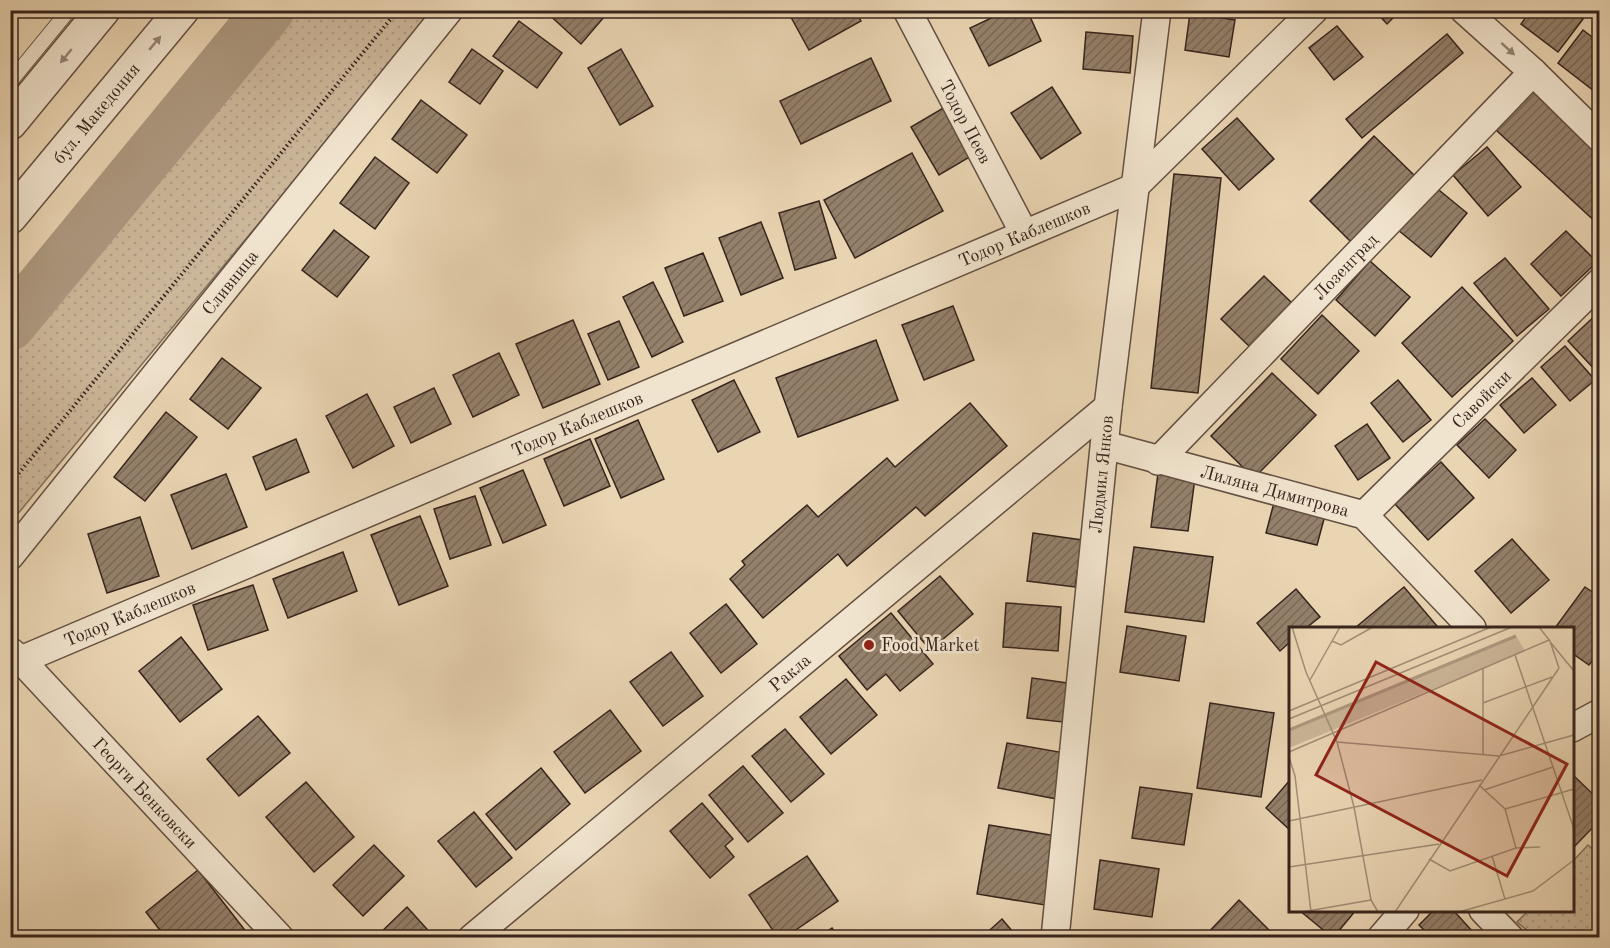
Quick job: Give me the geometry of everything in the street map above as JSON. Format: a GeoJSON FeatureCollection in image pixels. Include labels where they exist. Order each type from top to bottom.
{"type":"FeatureCollection","features":[{"type":"Feature","properties":{"kind":"street"},"geometry":{"type":"LineString","coordinates":[[10,123],[103,10]]}},
{"type":"Feature","properties":{"kind":"street","name":"бул. Македония"},"geometry":{"type":"LineString","coordinates":[[10,217],[182,10]]}},
{"type":"Feature","properties":{"kind":"street","name":"Сливница"},"geometry":{"type":"LineString","coordinates":[[10,556],[450,10]]}},
{"type":"Feature","properties":{"kind":"street","name":"Тодор Пеев"},"geometry":{"type":"LineString","coordinates":[[907,10],[1024,233]]}},
{"type":"Feature","properties":{"kind":"street","name":"Людмил Янков"},"geometry":{"type":"LineString","coordinates":[[1054,938],[1108,407],[1157,10]]}},
{"type":"Feature","properties":{"kind":"street"},"geometry":{"type":"LineString","coordinates":[[1134,188],[1314,10]]}},
{"type":"Feature","properties":{"kind":"street"},"geometry":{"type":"LineString","coordinates":[[1464,10],[1533,72],[1599,138]]}},
{"type":"Feature","properties":{"kind":"street","name":"Лозенград"},"geometry":{"type":"LineString","coordinates":[[1158,461],[1533,72]]}},
{"type":"Feature","properties":{"kind":"street","name":"Тодор Каблешков"},"geometry":{"type":"LineString","coordinates":[[16,656],[1134,188]]}},
{"type":"Feature","properties":{"kind":"street","name":"Савойски"},"geometry":{"type":"LineString","coordinates":[[1364,515],[1599,282]]}},
{"type":"Feature","properties":{"kind":"street","name":"Ракла"},"geometry":{"type":"LineString","coordinates":[[472,938],[1108,407]]}},
{"type":"Feature","properties":{"kind":"street","name":"Лиляна Димитрова"},"geometry":{"type":"LineString","coordinates":[[1104,445],[1364,515],[1471,627]]}},
{"type":"Feature","properties":{"kind":"street","name":"Георги Бенковски"},"geometry":{"type":"LineString","coordinates":[[16,656],[280,938]]}},
{"type":"Feature","properties":{"kind":"street"},"geometry":{"type":"LineString","coordinates":[[1574,727],[1599,713]]}},
{"type":"Feature","properties":{"kind":"street"},"geometry":{"type":"LineString","coordinates":[[1381,938],[1403,912]]}},
{"type":"Feature","properties":{"kind":"street"},"geometry":{"type":"LineString","coordinates":[[1485,912],[1510,938]]}},
{"type":"Feature","properties":{"kind":"lane"},"geometry":{"type":"LineString","coordinates":[[10,82],[69,10]]}},
{"type":"Feature","properties":{"kind":"path"},"geometry":{"type":"LineString","coordinates":[[10,484],[398,10]]}},
{"type":"Feature","properties":{"kind":"shaded area"},"geometry":{"type":"Polygon","coordinates":[[[269,11],[435,11],[11,522],[10,323],[269,11]]]}},
{"type":"Feature","properties":{"kind":"shaded area"},"geometry":{"type":"Polygon","coordinates":[[[1588,845],[1599,855],[1599,937],[1535,937],[1517,922],[1527,912],[1574,912],[1574,860],[1588,845]]]}},
{"type":"Feature","properties":{"kind":"building"},"geometry":{"type":"Polygon","coordinates":[[[544,10],[610,10],[581,44],[544,10]]]}},
{"type":"Feature","properties":{"kind":"building"},"geometry":{"type":"Polygon","coordinates":[[[787,10],[855,10],[861,21],[809,50],[787,10]]]}},
{"type":"Feature","properties":{"kind":"building"},"geometry":{"type":"Polygon","coordinates":[[[1008,10],[1027,10],[1041,41],[989,66],[970,28],[1008,10]]]}},
{"type":"Feature","properties":{"kind":"building"},"geometry":{"type":"Polygon","coordinates":[[[1374,10],[1401,10],[1387,24],[1374,10]]]}},
{"type":"Feature","properties":{"kind":"building"},"geometry":{"type":"Polygon","coordinates":[[[1531,10],[1572,10],[1583,19],[1558,52],[1521,24],[1531,10]]]}},
{"type":"Feature","properties":{"kind":"building"},"geometry":{"type":"Polygon","coordinates":[[[1190,13],[1235,20],[1229,57],[1185,50],[1190,13]]]}},
{"type":"Feature","properties":{"kind":"building"},"geometry":{"type":"Polygon","coordinates":[[[519,21],[562,53],[537,88],[493,56],[519,21]]]}},
{"type":"Feature","properties":{"kind":"building"},"geometry":{"type":"Polygon","coordinates":[[[1337,26],[1363,57],[1334,80],[1309,48],[1337,26]]]}},
{"type":"Feature","properties":{"kind":"building"},"geometry":{"type":"Polygon","coordinates":[[[1583,30],[1600,43],[1600,84],[1594,91],[1558,63],[1583,30]]]}},
{"type":"Feature","properties":{"kind":"building"},"geometry":{"type":"Polygon","coordinates":[[[1086,32],[1133,36],[1130,73],[1083,69],[1086,32]]]}},
{"type":"Feature","properties":{"kind":"building"},"geometry":{"type":"Polygon","coordinates":[[[1447,34],[1463,53],[1362,138],[1346,119],[1447,34]]]}},
{"type":"Feature","properties":{"kind":"building"},"geometry":{"type":"Polygon","coordinates":[[[472,49],[503,71],[480,104],[449,82],[472,49]]]}},
{"type":"Feature","properties":{"kind":"building"},"geometry":{"type":"Polygon","coordinates":[[[621,49],[653,106],[620,125],[588,68],[621,49]]]}},
{"type":"Feature","properties":{"kind":"building"},"geometry":{"type":"Polygon","coordinates":[[[871,58],[891,101],[801,144],[780,101],[871,58]]]}},
{"type":"Feature","properties":{"kind":"building"},"geometry":{"type":"Polygon","coordinates":[[[1052,87],[1081,133],[1041,159],[1011,113],[1052,87]]]}},
{"type":"Feature","properties":{"kind":"building"},"geometry":{"type":"Polygon","coordinates":[[[1535,88],[1600,148],[1600,226],[1496,130],[1535,88]]]}},
{"type":"Feature","properties":{"kind":"building"},"geometry":{"type":"Polygon","coordinates":[[[421,100],[467,135],[437,173],[392,139],[421,100]]]}},
{"type":"Feature","properties":{"kind":"building"},"geometry":{"type":"Polygon","coordinates":[[[950,104],[978,152],[939,175],[911,127],[950,104]]]}},
{"type":"Feature","properties":{"kind":"building"},"geometry":{"type":"Polygon","coordinates":[[[1237,118],[1274,159],[1239,190],[1202,149],[1237,118]]]}},
{"type":"Feature","properties":{"kind":"building"},"geometry":{"type":"Polygon","coordinates":[[[1374,136],[1416,177],[1351,242],[1310,201],[1374,136]]]}},
{"type":"Feature","properties":{"kind":"building"},"geometry":{"type":"Polygon","coordinates":[[[1487,147],[1521,187],[1488,216],[1453,175],[1487,147]]]}},
{"type":"Feature","properties":{"kind":"building"},"geometry":{"type":"Polygon","coordinates":[[[912,153],[943,211],[855,258],[824,200],[912,153]]]}},
{"type":"Feature","properties":{"kind":"building"},"geometry":{"type":"Polygon","coordinates":[[[375,157],[409,183],[375,229],[340,203],[375,157]]]}},
{"type":"Feature","properties":{"kind":"building"},"geometry":{"type":"Polygon","coordinates":[[[1174,174],[1221,178],[1198,393],[1151,388],[1174,174]]]}},
{"type":"Feature","properties":{"kind":"building"},"geometry":{"type":"Polygon","coordinates":[[[1434,186],[1467,213],[1431,257],[1398,230],[1434,186]]]}},
{"type":"Feature","properties":{"kind":"building"},"geometry":{"type":"Polygon","coordinates":[[[819,201],[836,258],[795,270],[779,213],[819,201]]]}},
{"type":"Feature","properties":{"kind":"building"},"geometry":{"type":"Polygon","coordinates":[[[761,222],[783,278],[741,295],[719,238],[761,222]]]}},
{"type":"Feature","properties":{"kind":"building"},"geometry":{"type":"Polygon","coordinates":[[[334,230],[369,257],[337,297],[302,270],[334,230]]]}},
{"type":"Feature","properties":{"kind":"building"},"geometry":{"type":"Polygon","coordinates":[[[1566,231],[1597,262],[1561,296],[1531,264],[1566,231]]]}},
{"type":"Feature","properties":{"kind":"building"},"geometry":{"type":"Polygon","coordinates":[[[703,253],[723,301],[684,316],[665,268],[703,253]]]}},
{"type":"Feature","properties":{"kind":"building"},"geometry":{"type":"Polygon","coordinates":[[[1505,258],[1549,309],[1517,336],[1474,283],[1505,258]]]}},
{"type":"Feature","properties":{"kind":"building"},"geometry":{"type":"Polygon","coordinates":[[[1370,261],[1410,297],[1375,336],[1336,300],[1370,261]]]}},
{"type":"Feature","properties":{"kind":"building"},"geometry":{"type":"Polygon","coordinates":[[[1264,276],[1293,304],[1250,347],[1221,319],[1264,276]]]}},
{"type":"Feature","properties":{"kind":"building"},"geometry":{"type":"Polygon","coordinates":[[[653,282],[683,342],[652,357],[623,297],[653,282]]]}},
{"type":"Feature","properties":{"kind":"building"},"geometry":{"type":"Polygon","coordinates":[[[1462,287],[1513,341],[1452,397],[1402,343],[1462,287]]]}},
{"type":"Feature","properties":{"kind":"building"},"geometry":{"type":"Polygon","coordinates":[[[953,306],[974,360],[924,380],[902,325],[953,306]]]}},
{"type":"Feature","properties":{"kind":"building"},"geometry":{"type":"Polygon","coordinates":[[[1600,313],[1600,375],[1568,341],[1600,313]]]}},
{"type":"Feature","properties":{"kind":"building"},"geometry":{"type":"Polygon","coordinates":[[[1322,315],[1359,351],[1318,394],[1281,359],[1322,315]]]}},
{"type":"Feature","properties":{"kind":"building"},"geometry":{"type":"Polygon","coordinates":[[[573,320],[600,384],[543,408],[516,344],[573,320]]]}},
{"type":"Feature","properties":{"kind":"building"},"geometry":{"type":"Polygon","coordinates":[[[619,321],[639,367],[608,380],[588,334],[619,321]]]}},
{"type":"Feature","properties":{"kind":"building"},"geometry":{"type":"Polygon","coordinates":[[[876,340],[898,400],[798,437],[776,378],[876,340]]]}},
{"type":"Feature","properties":{"kind":"building"},"geometry":{"type":"Polygon","coordinates":[[[1565,346],[1595,380],[1570,401],[1541,367],[1565,346]]]}},
{"type":"Feature","properties":{"kind":"building"},"geometry":{"type":"Polygon","coordinates":[[[499,353],[519,395],[473,417],[453,375],[499,353]]]}},
{"type":"Feature","properties":{"kind":"building"},"geometry":{"type":"Polygon","coordinates":[[[222,358],[261,388],[228,429],[190,399],[222,358]]]}},
{"type":"Feature","properties":{"kind":"building"},"geometry":{"type":"Polygon","coordinates":[[[1272,373],[1316,415],[1254,478],[1211,436],[1272,373]]]}},
{"type":"Feature","properties":{"kind":"building"},"geometry":{"type":"Polygon","coordinates":[[[1532,378],[1556,405],[1524,433],[1500,405],[1532,378]]]}},
{"type":"Feature","properties":{"kind":"building"},"geometry":{"type":"Polygon","coordinates":[[[734,380],[760,432],[718,452],[692,400],[734,380]]]}},
{"type":"Feature","properties":{"kind":"building"},"geometry":{"type":"Polygon","coordinates":[[[1398,380],[1431,420],[1403,442],[1371,403],[1398,380]]]}},
{"type":"Feature","properties":{"kind":"building"},"geometry":{"type":"Polygon","coordinates":[[[434,388],[451,424],[411,443],[394,407],[434,388]]]}},
{"type":"Feature","properties":{"kind":"building"},"geometry":{"type":"Polygon","coordinates":[[[367,394],[394,446],[353,468],[326,416],[367,394]]]}},
{"type":"Feature","properties":{"kind":"building"},"geometry":{"type":"Polygon","coordinates":[[[970,403],[1007,446],[925,516],[916,507],[847,566],[838,554],[763,618],[730,579],[745,565],[742,561],[807,505],[818,517],[887,458],[895,467],[970,403]]]}},
{"type":"Feature","properties":{"kind":"building"},"geometry":{"type":"Polygon","coordinates":[[[166,412],[197,437],[145,501],[114,477],[166,412]]]}},
{"type":"Feature","properties":{"kind":"building"},"geometry":{"type":"Polygon","coordinates":[[[1485,419],[1516,450],[1489,478],[1457,445],[1485,419]]]}},
{"type":"Feature","properties":{"kind":"building"},"geometry":{"type":"Polygon","coordinates":[[[638,420],[664,479],[621,498],[595,439],[638,420]]]}},
{"type":"Feature","properties":{"kind":"building"},"geometry":{"type":"Polygon","coordinates":[[[1367,424],[1390,458],[1358,480],[1335,446],[1367,424]]]}},
{"type":"Feature","properties":{"kind":"building"},"geometry":{"type":"Polygon","coordinates":[[[296,439],[309,472],[266,490],[253,457],[296,439]]]}},
{"type":"Feature","properties":{"kind":"building"},"geometry":{"type":"Polygon","coordinates":[[[590,439],[610,486],[564,506],[544,459],[590,439]]]}},
{"type":"Feature","properties":{"kind":"building"},"geometry":{"type":"Polygon","coordinates":[[[1441,462],[1474,498],[1428,540],[1395,504],[1441,462]]]}},
{"type":"Feature","properties":{"kind":"building"},"geometry":{"type":"Polygon","coordinates":[[[523,470],[546,525],[503,543],[480,488],[523,470]]]}},
{"type":"Feature","properties":{"kind":"building"},"geometry":{"type":"Polygon","coordinates":[[[1158,473],[1195,478],[1188,531],[1151,527],[1158,473]]]}},
{"type":"Feature","properties":{"kind":"building"},"geometry":{"type":"Polygon","coordinates":[[[226,474],[247,527],[192,549],[171,495],[226,474]]]}},
{"type":"Feature","properties":{"kind":"building"},"geometry":{"type":"Polygon","coordinates":[[[1276,495],[1327,508],[1317,545],[1266,533],[1276,495]]]}},
{"type":"Feature","properties":{"kind":"building"},"geometry":{"type":"Polygon","coordinates":[[[475,496],[491,545],[450,559],[434,509],[475,496]]]}},
{"type":"Feature","properties":{"kind":"building"},"geometry":{"type":"Polygon","coordinates":[[[420,516],[448,586],[399,605],[371,535],[420,516]]]}},
{"type":"Feature","properties":{"kind":"building"},"geometry":{"type":"Polygon","coordinates":[[[140,517],[159,576],[107,593],[88,534],[140,517]]]}},
{"type":"Feature","properties":{"kind":"building"},"geometry":{"type":"Polygon","coordinates":[[[1033,533],[1082,540],[1075,587],[1027,581],[1033,533]]]}},
{"type":"Feature","properties":{"kind":"building"},"geometry":{"type":"Polygon","coordinates":[[[1512,539],[1549,580],[1511,613],[1475,571],[1512,539]]]}},
{"type":"Feature","properties":{"kind":"building"},"geometry":{"type":"Polygon","coordinates":[[[1134,547],[1213,557],[1204,622],[1125,612],[1134,547]]]}},
{"type":"Feature","properties":{"kind":"building"},"geometry":{"type":"Polygon","coordinates":[[[343,552],[357,591],[288,618],[273,579],[343,552]]]}},
{"type":"Feature","properties":{"kind":"building"},"geometry":{"type":"Polygon","coordinates":[[[940,576],[973,614],[930,650],[898,611],[940,576]]]}},
{"type":"Feature","properties":{"kind":"building"},"geometry":{"type":"Polygon","coordinates":[[[253,585],[268,630],[208,650],[193,605],[253,585]]]}},
{"type":"Feature","properties":{"kind":"building"},"geometry":{"type":"Polygon","coordinates":[[[1404,587],[1437,626],[1436,627],[1356,627],[1404,587]]]}},
{"type":"Feature","properties":{"kind":"building"},"geometry":{"type":"Polygon","coordinates":[[[1585,587],[1600,597],[1600,651],[1589,665],[1574,654],[1574,627],[1556,627],[1585,587]]]}},
{"type":"Feature","properties":{"kind":"building"},"geometry":{"type":"Polygon","coordinates":[[[1296,589],[1320,617],[1307,627],[1289,627],[1289,643],[1280,651],[1257,623],[1296,589]]]}},
{"type":"Feature","properties":{"kind":"building"},"geometry":{"type":"Polygon","coordinates":[[[1006,603],[1061,607],[1058,651],[1003,647],[1006,603]]]}},
{"type":"Feature","properties":{"kind":"building"},"geometry":{"type":"Polygon","coordinates":[[[726,604],[757,644],[721,673],[690,633],[726,604]]]}},
{"type":"Feature","properties":{"kind":"building"},"geometry":{"type":"Polygon","coordinates":[[[891,613],[933,664],[900,691],[886,674],[867,690],[839,656],[891,613]]]}},
{"type":"Feature","properties":{"kind":"building"},"geometry":{"type":"Polygon","coordinates":[[[1127,626],[1186,636],[1179,681],[1120,672],[1127,626]]]}},
{"type":"Feature","properties":{"kind":"building"},"geometry":{"type":"Polygon","coordinates":[[[181,637],[222,689],[180,722],[139,671],[181,637]]]}},
{"type":"Feature","properties":{"kind":"building"},"geometry":{"type":"Polygon","coordinates":[[[671,652],[703,696],[663,726],[630,682],[671,652]]]}},
{"type":"Feature","properties":{"kind":"building"},"geometry":{"type":"Polygon","coordinates":[[[1032,678],[1067,683],[1063,722],[1027,718],[1032,678]]]}},
{"type":"Feature","properties":{"kind":"building"},"geometry":{"type":"Polygon","coordinates":[[[846,679],[877,715],[831,754],[800,717],[846,679]]]}},
{"type":"Feature","properties":{"kind":"building"},"geometry":{"type":"Polygon","coordinates":[[[1210,703],[1274,713],[1261,797],[1197,788],[1210,703]]]}},
{"type":"Feature","properties":{"kind":"building"},"geometry":{"type":"Polygon","coordinates":[[[610,710],[641,751],[585,793],[554,752],[610,710]]]}},
{"type":"Feature","properties":{"kind":"building"},"geometry":{"type":"Polygon","coordinates":[[[258,716],[290,753],[239,796],[207,759],[258,716]]]}},
{"type":"Feature","properties":{"kind":"building"},"geometry":{"type":"Polygon","coordinates":[[[785,729],[824,774],[791,802],[752,756],[785,729]]]}},
{"type":"Feature","properties":{"kind":"building"},"geometry":{"type":"Polygon","coordinates":[[[1007,743],[1065,753],[1057,799],[998,788],[1007,743]]]}},
{"type":"Feature","properties":{"kind":"building"},"geometry":{"type":"Polygon","coordinates":[[[743,766],[783,813],[748,842],[709,795],[743,766]]]}},
{"type":"Feature","properties":{"kind":"building"},"geometry":{"type":"Polygon","coordinates":[[[541,768],[570,804],[516,850],[486,814],[541,768]]]}},
{"type":"Feature","properties":{"kind":"building"},"geometry":{"type":"Polygon","coordinates":[[[1574,776],[1600,801],[1600,820],[1574,847],[1574,776]]]}},
{"type":"Feature","properties":{"kind":"building"},"geometry":{"type":"Polygon","coordinates":[[[1289,781],[1289,829],[1266,808],[1289,781]]]}},
{"type":"Feature","properties":{"kind":"building"},"geometry":{"type":"Polygon","coordinates":[[[306,782],[354,837],[314,872],[266,817],[306,782]]]}},
{"type":"Feature","properties":{"kind":"building"},"geometry":{"type":"Polygon","coordinates":[[[1140,787],[1192,794],[1184,845],[1132,838],[1140,787]]]}},
{"type":"Feature","properties":{"kind":"building"},"geometry":{"type":"Polygon","coordinates":[[[702,803],[733,839],[725,846],[734,857],[710,878],[670,831],[702,803]]]}},
{"type":"Feature","properties":{"kind":"building"},"geometry":{"type":"Polygon","coordinates":[[[474,812],[512,858],[476,887],[438,841],[474,812]]]}},
{"type":"Feature","properties":{"kind":"building"},"geometry":{"type":"Polygon","coordinates":[[[989,825],[1057,836],[1045,905],[977,894],[989,825]]]}},
{"type":"Feature","properties":{"kind":"building"},"geometry":{"type":"Polygon","coordinates":[[[374,845],[404,876],[363,916],[333,885],[374,845]]]}},
{"type":"Feature","properties":{"kind":"building"},"geometry":{"type":"Polygon","coordinates":[[[807,856],[838,901],[784,938],[778,938],[749,895],[807,856]]]}},
{"type":"Feature","properties":{"kind":"building"},"geometry":{"type":"Polygon","coordinates":[[[1100,860],[1159,869],[1152,917],[1094,909],[1100,860]]]}},
{"type":"Feature","properties":{"kind":"building"},"geometry":{"type":"Polygon","coordinates":[[[198,870],[251,938],[166,938],[146,912],[198,870]]]}},
{"type":"Feature","properties":{"kind":"building"},"geometry":{"type":"Polygon","coordinates":[[[1239,900],[1277,938],[1203,938],[1239,900]]]}},
{"type":"Feature","properties":{"kind":"building"},"geometry":{"type":"Polygon","coordinates":[[[407,907],[435,938],[375,938],[407,907]]]}},
{"type":"Feature","properties":{"kind":"building"},"geometry":{"type":"Polygon","coordinates":[[[1301,912],[1354,912],[1333,938],[1301,912]]]}},
{"type":"Feature","properties":{"kind":"building"},"geometry":{"type":"Polygon","coordinates":[[[1432,912],[1455,912],[1473,932],[1467,938],[1432,938],[1419,925],[1432,912]]]}},
{"type":"Feature","properties":{"kind":"building"},"geometry":{"type":"Polygon","coordinates":[[[1002,919],[1018,938],[981,938],[1002,919]]]}},
{"type":"Feature","properties":{"kind":"building"},"geometry":{"type":"Polygon","coordinates":[[[832,928],[838,938],[817,938],[832,928]]]}},
{"type":"Feature","properties":{"kind":"waterway"},"geometry":{"type":"LineString","coordinates":[[10,325],[269,10]]}},
{"type":"Feature","properties":{"kind":"place","name":"Food Market"},"geometry":{"type":"Point","coordinates":[869,645]}}]}
